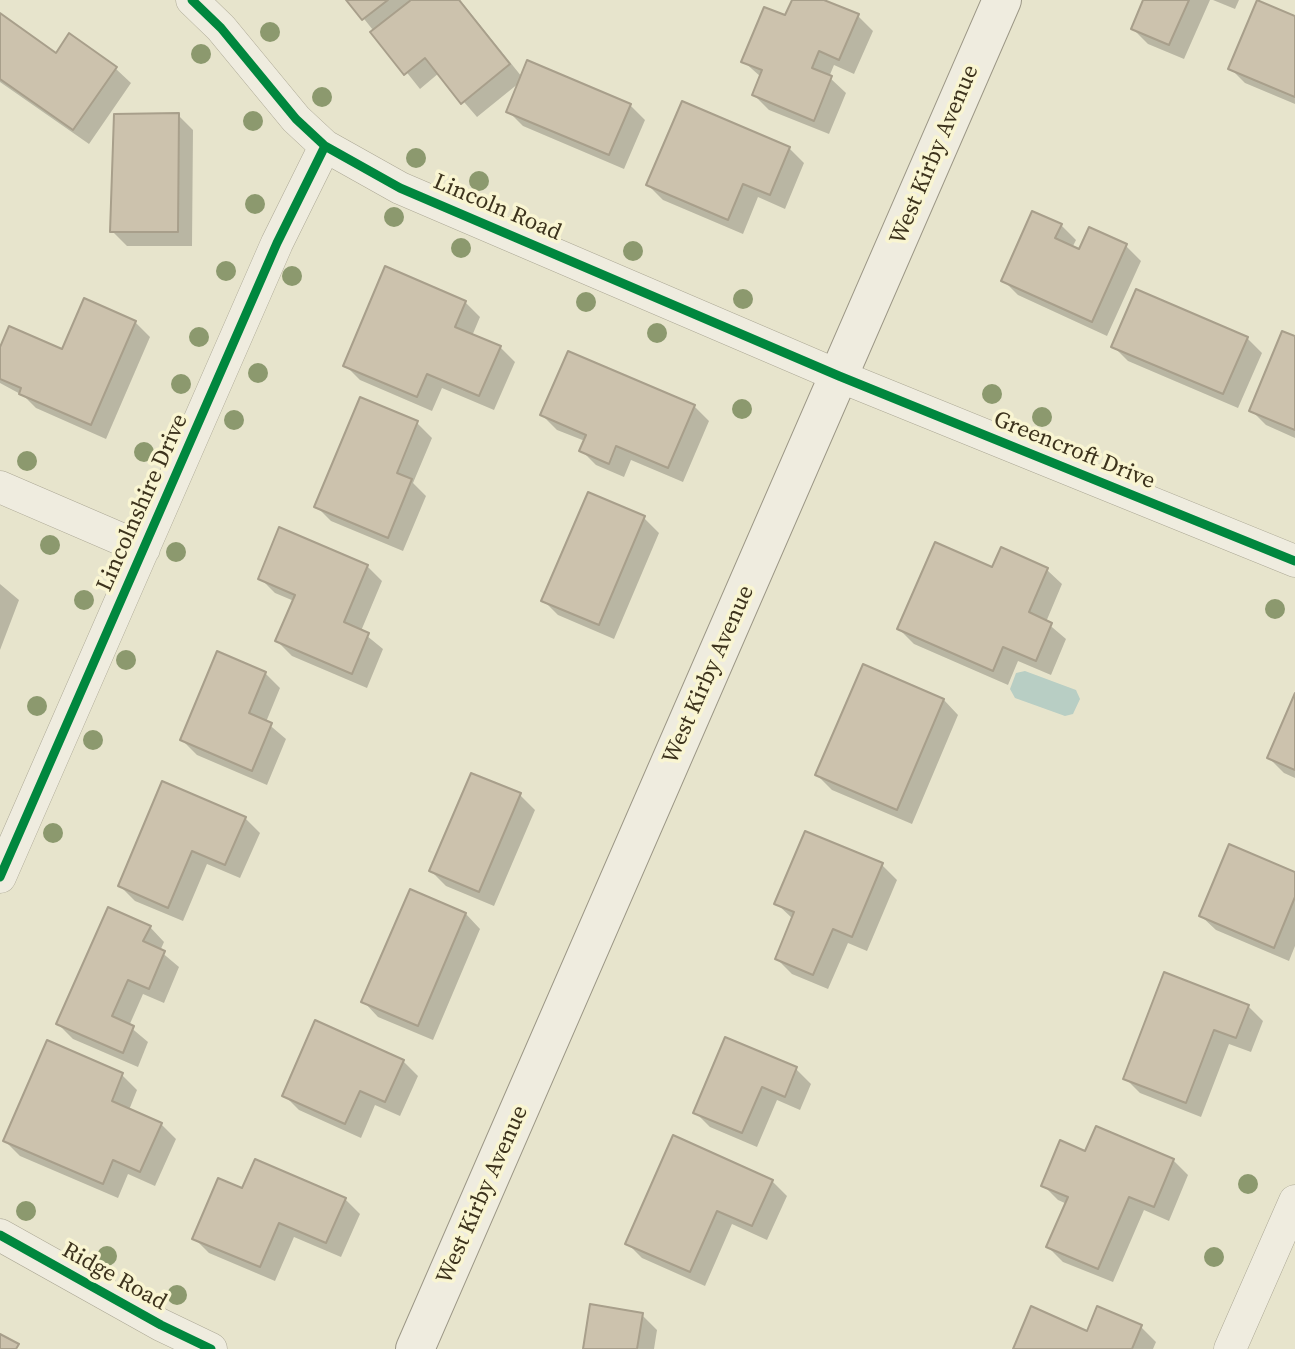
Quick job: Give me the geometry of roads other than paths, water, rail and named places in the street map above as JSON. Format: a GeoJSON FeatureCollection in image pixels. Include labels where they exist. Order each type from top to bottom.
{"type":"FeatureCollection","features":[{"type":"Feature","properties":{"kind":"main road","name":"West Kirby Avenue"},"geometry":{"type":"LineString","coordinates":[[415,1349],[1002,0]]}},
{"type":"Feature","properties":{"kind":"street","name":"Lincoln Road"},"geometry":{"type":"LineString","coordinates":[[191,0],[220,28],[296,119],[325,146],[400,188],[839,376]]}},
{"type":"Feature","properties":{"kind":"street","name":"Lincolnshire Drive"},"geometry":{"type":"LineString","coordinates":[[0,877],[277,243],[325,146]]}},
{"type":"Feature","properties":{"kind":"street","name":"Greencroft Drive"},"geometry":{"type":"LineString","coordinates":[[839,376],[1295,561]]}},
{"type":"Feature","properties":{"kind":"street"},"geometry":{"type":"LineString","coordinates":[[0,487],[144,549]]}},
{"type":"Feature","properties":{"kind":"street"},"geometry":{"type":"LineString","coordinates":[[1230,1349],[1295,1201]]}},
{"type":"Feature","properties":{"kind":"street","name":"Ridge Road"},"geometry":{"type":"LineString","coordinates":[[0,1235],[161,1325],[211,1349]]}}]}
